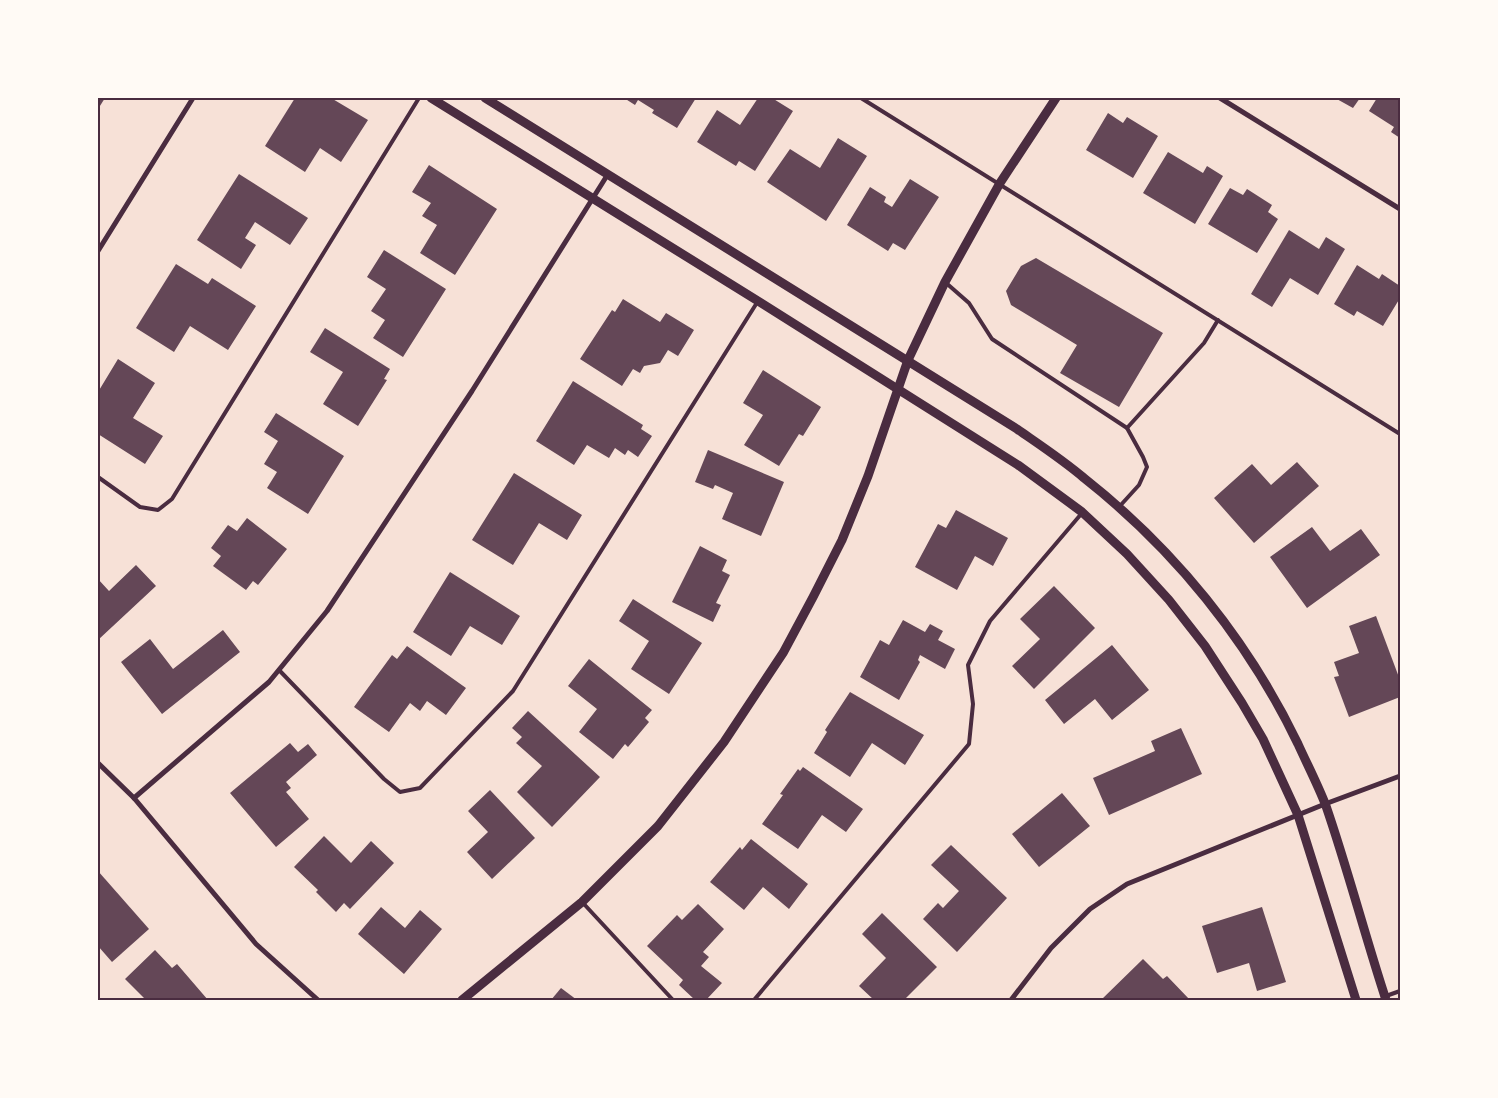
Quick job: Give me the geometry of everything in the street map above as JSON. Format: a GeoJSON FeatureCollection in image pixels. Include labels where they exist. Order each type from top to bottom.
{"type":"FeatureCollection","features":[{"type":"Feature","properties":{"kind":"street"},"geometry":{"type":"LineString","coordinates":[[98,251],[193,98]]}},
{"type":"Feature","properties":{"kind":"street"},"geometry":{"type":"LineString","coordinates":[[431,98],[1018,465],[1082,512],[1127,554],[1170,600],[1205,646],[1263,739],[1298,815],[1356,1000]]}},
{"type":"Feature","properties":{"kind":"street"},"geometry":{"type":"LineString","coordinates":[[485,98],[1024,434],[1084,477],[1119,507],[1161,548],[1192,580],[1217,613],[1252,663],[1282,712],[1325,804],[1385,998]]}},
{"type":"Feature","properties":{"kind":"street"},"geometry":{"type":"LineString","coordinates":[[462,1000],[582,902],[658,826],[724,742],[782,653],[814,597],[842,540],[868,476],[908,360],[945,282],[1000,183],[1056,98]]}},
{"type":"Feature","properties":{"kind":"street"},"geometry":{"type":"LineString","coordinates":[[1220,98],[1400,209]]}},
{"type":"Feature","properties":{"kind":"street"},"geometry":{"type":"LineString","coordinates":[[134,798],[269,682],[327,611],[472,391],[608,174]]}},
{"type":"Feature","properties":{"kind":"street"},"geometry":{"type":"LineString","coordinates":[[98,763],[134,798],[256,944],[318,1000]]}},
{"type":"Feature","properties":{"kind":"street"},"geometry":{"type":"LineString","coordinates":[[1011,1000],[1057,942],[1090,909],[1127,884],[1325,804],[1400,776]]}},
{"type":"Feature","properties":{"kind":"lane"},"geometry":{"type":"LineString","coordinates":[[98,477],[140,507],[158,510],[172,499],[419,98]]}},
{"type":"Feature","properties":{"kind":"lane"},"geometry":{"type":"LineString","coordinates":[[861,98],[1400,434]]}},
{"type":"Feature","properties":{"kind":"lane"},"geometry":{"type":"LineString","coordinates":[[945,282],[969,303],[992,339],[1127,428],[1143,457],[1146,467],[1139,485],[1119,507]]}},
{"type":"Feature","properties":{"kind":"lane"},"geometry":{"type":"LineString","coordinates":[[279,670],[384,779],[400,792],[420,788],[513,691],[758,301]]}},
{"type":"Feature","properties":{"kind":"lane"},"geometry":{"type":"LineString","coordinates":[[1127,428],[1204,343],[1218,320]]}},
{"type":"Feature","properties":{"kind":"lane"},"geometry":{"type":"LineString","coordinates":[[754,1000],[969,744],[973,704],[968,665],[990,622],[1082,512]]}},
{"type":"Feature","properties":{"kind":"lane"},"geometry":{"type":"LineString","coordinates":[[582,902],[673,1000]]}},
{"type":"Feature","properties":{"kind":"lane"},"geometry":{"type":"LineString","coordinates":[[1385,998],[1400,992]]}},
{"type":"Feature","properties":{"kind":"building"},"geometry":{"type":"Polygon","coordinates":[[[98,98],[105,98],[98,109],[98,98]]]}},
{"type":"Feature","properties":{"kind":"building"},"geometry":{"type":"Polygon","coordinates":[[[295,98],[331,98],[368,120],[341,162],[320,148],[305,172],[265,146],[295,98]]]}},
{"type":"Feature","properties":{"kind":"building"},"geometry":{"type":"Polygon","coordinates":[[[624,98],[696,98],[677,128],[652,113],[654,110],[638,100],[635,105],[624,98]]]}},
{"type":"Feature","properties":{"kind":"building"},"geometry":{"type":"Polygon","coordinates":[[[758,98],[772,98],[793,111],[755,171],[739,161],[736,166],[697,142],[717,110],[740,125],[758,98]]]}},
{"type":"Feature","properties":{"kind":"building"},"geometry":{"type":"Polygon","coordinates":[[[1335,98],[1360,98],[1353,108],[1335,98]]]}},
{"type":"Feature","properties":{"kind":"building"},"geometry":{"type":"Polygon","coordinates":[[[1377,98],[1400,98],[1400,138],[1391,132],[1394,127],[1369,111],[1377,98]]]}},
{"type":"Feature","properties":{"kind":"building"},"geometry":{"type":"Polygon","coordinates":[[[1108,113],[1123,123],[1127,117],[1158,136],[1133,178],[1086,150],[1108,113]]]}},
{"type":"Feature","properties":{"kind":"building"},"geometry":{"type":"Polygon","coordinates":[[[838,138],[867,156],[826,221],[767,182],[790,149],[820,168],[838,138]]]}},
{"type":"Feature","properties":{"kind":"building"},"geometry":{"type":"Polygon","coordinates":[[[1168,152],[1203,173],[1207,166],[1223,176],[1195,224],[1143,193],[1168,152]]]}},
{"type":"Feature","properties":{"kind":"building"},"geometry":{"type":"Polygon","coordinates":[[[429,165],[497,209],[455,275],[420,253],[437,225],[422,216],[431,203],[412,192],[429,165]]]}},
{"type":"Feature","properties":{"kind":"building"},"geometry":{"type":"Polygon","coordinates":[[[239,174],[308,218],[290,245],[255,222],[245,238],[256,245],[241,269],[197,240],[239,174]]]}},
{"type":"Feature","properties":{"kind":"building"},"geometry":{"type":"Polygon","coordinates":[[[910,179],[939,197],[905,250],[893,243],[888,251],[847,225],[870,187],[886,197],[884,202],[892,207],[910,179]]]}},
{"type":"Feature","properties":{"kind":"building"},"geometry":{"type":"Polygon","coordinates":[[[1230,188],[1243,195],[1247,189],[1272,205],[1268,212],[1278,219],[1257,253],[1208,224],[1230,188]]]}},
{"type":"Feature","properties":{"kind":"building"},"geometry":{"type":"Polygon","coordinates":[[[1289,230],[1319,249],[1326,237],[1345,249],[1318,295],[1290,278],[1272,307],[1251,294],[1289,230]]]}},
{"type":"Feature","properties":{"kind":"building"},"geometry":{"type":"Polygon","coordinates":[[[384,250],[446,289],[403,357],[373,338],[385,320],[371,311],[386,289],[367,277],[384,250]]]}},
{"type":"Feature","properties":{"kind":"building"},"geometry":{"type":"Polygon","coordinates":[[[1036,258],[1163,333],[1119,407],[1060,373],[1077,345],[1011,305],[1006,291],[1021,266],[1036,258]]]}},
{"type":"Feature","properties":{"kind":"building"},"geometry":{"type":"Polygon","coordinates":[[[176,264],[208,284],[212,278],[256,306],[228,350],[190,326],[174,352],[136,328],[176,264]]]}},
{"type":"Feature","properties":{"kind":"building"},"geometry":{"type":"Polygon","coordinates":[[[1357,265],[1379,279],[1382,274],[1400,286],[1400,298],[1383,326],[1357,311],[1354,316],[1334,304],[1357,265]]]}},
{"type":"Feature","properties":{"kind":"building"},"geometry":{"type":"Polygon","coordinates":[[[623,299],[660,322],[666,313],[694,330],[678,356],[668,350],[660,363],[644,366],[640,373],[633,369],[622,386],[580,359],[612,310],[615,312],[623,299]]]}},
{"type":"Feature","properties":{"kind":"building"},"geometry":{"type":"Polygon","coordinates":[[[325,328],[390,369],[384,379],[387,380],[358,426],[323,404],[343,372],[310,352],[325,328]]]}},
{"type":"Feature","properties":{"kind":"building"},"geometry":{"type":"Polygon","coordinates":[[[118,359],[155,383],[133,418],[163,436],[145,464],[98,434],[98,392],[118,359]]]}},
{"type":"Feature","properties":{"kind":"building"},"geometry":{"type":"Polygon","coordinates":[[[763,370],[821,407],[803,436],[799,434],[779,466],[744,445],[763,415],[743,403],[763,370]]]}},
{"type":"Feature","properties":{"kind":"building"},"geometry":{"type":"Polygon","coordinates":[[[573,381],[643,425],[641,429],[652,436],[638,457],[628,450],[625,455],[615,448],[609,458],[587,445],[574,465],[536,441],[573,381]]]}},
{"type":"Feature","properties":{"kind":"building"},"geometry":{"type":"Polygon","coordinates":[[[276,413],[344,456],[308,514],[267,488],[277,472],[264,464],[278,441],[264,432],[276,413]]]}},
{"type":"Feature","properties":{"kind":"building"},"geometry":{"type":"Polygon","coordinates":[[[708,450],[784,482],[761,536],[722,519],[733,493],[715,485],[713,489],[695,482],[708,450]]]}},
{"type":"Feature","properties":{"kind":"building"},"geometry":{"type":"Polygon","coordinates":[[[1297,462],[1319,486],[1254,543],[1214,498],[1252,464],[1271,485],[1297,462]]]}},
{"type":"Feature","properties":{"kind":"building"},"geometry":{"type":"Polygon","coordinates":[[[514,473],[582,515],[567,540],[539,523],[513,565],[472,540],[514,473]]]}},
{"type":"Feature","properties":{"kind":"building"},"geometry":{"type":"Polygon","coordinates":[[[956,510],[1008,538],[993,566],[975,556],[957,590],[915,567],[938,524],[946,528],[956,510]]]}},
{"type":"Feature","properties":{"kind":"building"},"geometry":{"type":"Polygon","coordinates":[[[247,518],[287,549],[258,585],[253,581],[246,590],[213,566],[221,556],[211,548],[228,525],[237,531],[247,518]]]}},
{"type":"Feature","properties":{"kind":"building"},"geometry":{"type":"Polygon","coordinates":[[[1312,527],[1330,551],[1361,529],[1380,555],[1307,608],[1270,557],[1312,527]]]}},
{"type":"Feature","properties":{"kind":"building"},"geometry":{"type":"Polygon","coordinates":[[[700,546],[727,560],[722,571],[730,575],[716,603],[721,605],[713,622],[672,602],[700,546]]]}},
{"type":"Feature","properties":{"kind":"building"},"geometry":{"type":"Polygon","coordinates":[[[136,565],[156,586],[98,640],[98,579],[109,591],[136,565]]]}},
{"type":"Feature","properties":{"kind":"building"},"geometry":{"type":"Polygon","coordinates":[[[450,572],[520,616],[502,645],[470,626],[451,656],[413,632],[450,572]]]}},
{"type":"Feature","properties":{"kind":"building"},"geometry":{"type":"Polygon","coordinates":[[[1054,586],[1095,628],[1034,689],[1012,666],[1040,639],[1020,619],[1054,586]]]}},
{"type":"Feature","properties":{"kind":"building"},"geometry":{"type":"Polygon","coordinates":[[[633,599],[702,643],[669,694],[631,669],[649,641],[619,621],[633,599]]]}},
{"type":"Feature","properties":{"kind":"building"},"geometry":{"type":"Polygon","coordinates":[[[1376,616],[1400,680],[1400,697],[1349,717],[1334,677],[1339,676],[1334,662],[1359,653],[1349,626],[1376,616]]]}},
{"type":"Feature","properties":{"kind":"building"},"geometry":{"type":"Polygon","coordinates":[[[903,620],[925,632],[930,624],[943,631],[938,640],[955,649],[945,669],[920,655],[918,660],[920,662],[899,700],[860,677],[880,640],[889,645],[903,620]]]}},
{"type":"Feature","properties":{"kind":"building"},"geometry":{"type":"Polygon","coordinates":[[[223,630],[240,652],[162,714],[121,662],[150,639],[173,669],[223,630]]]}},
{"type":"Feature","properties":{"kind":"building"},"geometry":{"type":"Polygon","coordinates":[[[1112,645],[1149,690],[1112,720],[1095,699],[1064,724],[1045,700],[1112,645]]]}},
{"type":"Feature","properties":{"kind":"building"},"geometry":{"type":"Polygon","coordinates":[[[407,646],[466,688],[446,715],[427,701],[420,711],[410,703],[389,732],[354,707],[392,655],[397,659],[407,646]]]}},
{"type":"Feature","properties":{"kind":"building"},"geometry":{"type":"Polygon","coordinates":[[[589,659],[652,710],[645,718],[649,722],[628,747],[625,744],[613,759],[579,732],[597,709],[568,686],[589,659]]]}},
{"type":"Feature","properties":{"kind":"building"},"geometry":{"type":"Polygon","coordinates":[[[850,692],[924,735],[905,765],[872,743],[850,777],[814,753],[827,732],[825,730],[850,692]]]}},
{"type":"Feature","properties":{"kind":"building"},"geometry":{"type":"Polygon","coordinates":[[[528,711],[600,777],[552,827],[517,792],[542,766],[516,743],[522,737],[512,728],[528,711]]]}},
{"type":"Feature","properties":{"kind":"building"},"geometry":{"type":"Polygon","coordinates":[[[1181,728],[1202,774],[1109,815],[1093,778],[1155,751],[1151,741],[1181,728]]]}},
{"type":"Feature","properties":{"kind":"building"},"geometry":{"type":"Polygon","coordinates":[[[290,743],[298,752],[308,744],[317,755],[286,782],[291,788],[286,792],[309,819],[276,847],[230,793],[290,743]]]}},
{"type":"Feature","properties":{"kind":"building"},"geometry":{"type":"Polygon","coordinates":[[[803,767],[863,809],[846,832],[822,815],[798,849],[762,824],[783,795],[780,794],[798,769],[800,771],[803,767]]]}},
{"type":"Feature","properties":{"kind":"building"},"geometry":{"type":"Polygon","coordinates":[[[490,790],[535,838],[492,879],[467,852],[488,832],[468,811],[490,790]]]}},
{"type":"Feature","properties":{"kind":"building"},"geometry":{"type":"Polygon","coordinates":[[[1062,793],[1090,826],[1039,867],[1012,834],[1062,793]]]}},
{"type":"Feature","properties":{"kind":"building"},"geometry":{"type":"Polygon","coordinates":[[[324,836],[351,863],[371,841],[394,863],[350,909],[344,903],[336,912],[316,892],[318,890],[294,867],[324,836]]]}},
{"type":"Feature","properties":{"kind":"building"},"geometry":{"type":"Polygon","coordinates":[[[751,839],[808,884],[789,909],[763,887],[744,910],[710,882],[740,847],[742,850],[751,839]]]}},
{"type":"Feature","properties":{"kind":"building"},"geometry":{"type":"Polygon","coordinates":[[[951,845],[1007,898],[957,952],[923,919],[938,903],[943,908],[959,891],[931,865],[951,845]]]}},
{"type":"Feature","properties":{"kind":"building"},"geometry":{"type":"Polygon","coordinates":[[[98,871],[149,929],[112,962],[98,946],[98,871]]]}},
{"type":"Feature","properties":{"kind":"building"},"geometry":{"type":"Polygon","coordinates":[[[698,904],[724,929],[703,952],[709,957],[701,966],[722,983],[706,1000],[695,1000],[679,985],[683,980],[647,946],[677,915],[682,920],[698,904]]]}},
{"type":"Feature","properties":{"kind":"building"},"geometry":{"type":"Polygon","coordinates":[[[381,907],[405,928],[420,910],[442,929],[404,974],[358,934],[381,907]]]}},
{"type":"Feature","properties":{"kind":"building"},"geometry":{"type":"Polygon","coordinates":[[[1262,907],[1286,982],[1257,991],[1249,963],[1217,973],[1202,926],[1262,907]]]}},
{"type":"Feature","properties":{"kind":"building"},"geometry":{"type":"Polygon","coordinates":[[[882,913],[937,967],[904,1000],[874,1000],[859,986],[886,958],[862,934],[882,913]]]}},
{"type":"Feature","properties":{"kind":"building"},"geometry":{"type":"Polygon","coordinates":[[[155,950],[172,968],[177,964],[208,1000],[146,1000],[125,979],[155,950]]]}},
{"type":"Feature","properties":{"kind":"building"},"geometry":{"type":"Polygon","coordinates":[[[1143,959],[1163,979],[1167,976],[1190,1000],[1101,1000],[1143,959]]]}},
{"type":"Feature","properties":{"kind":"building"},"geometry":{"type":"Polygon","coordinates":[[[561,988],[577,1000],[551,1000],[561,988]]]}}]}
